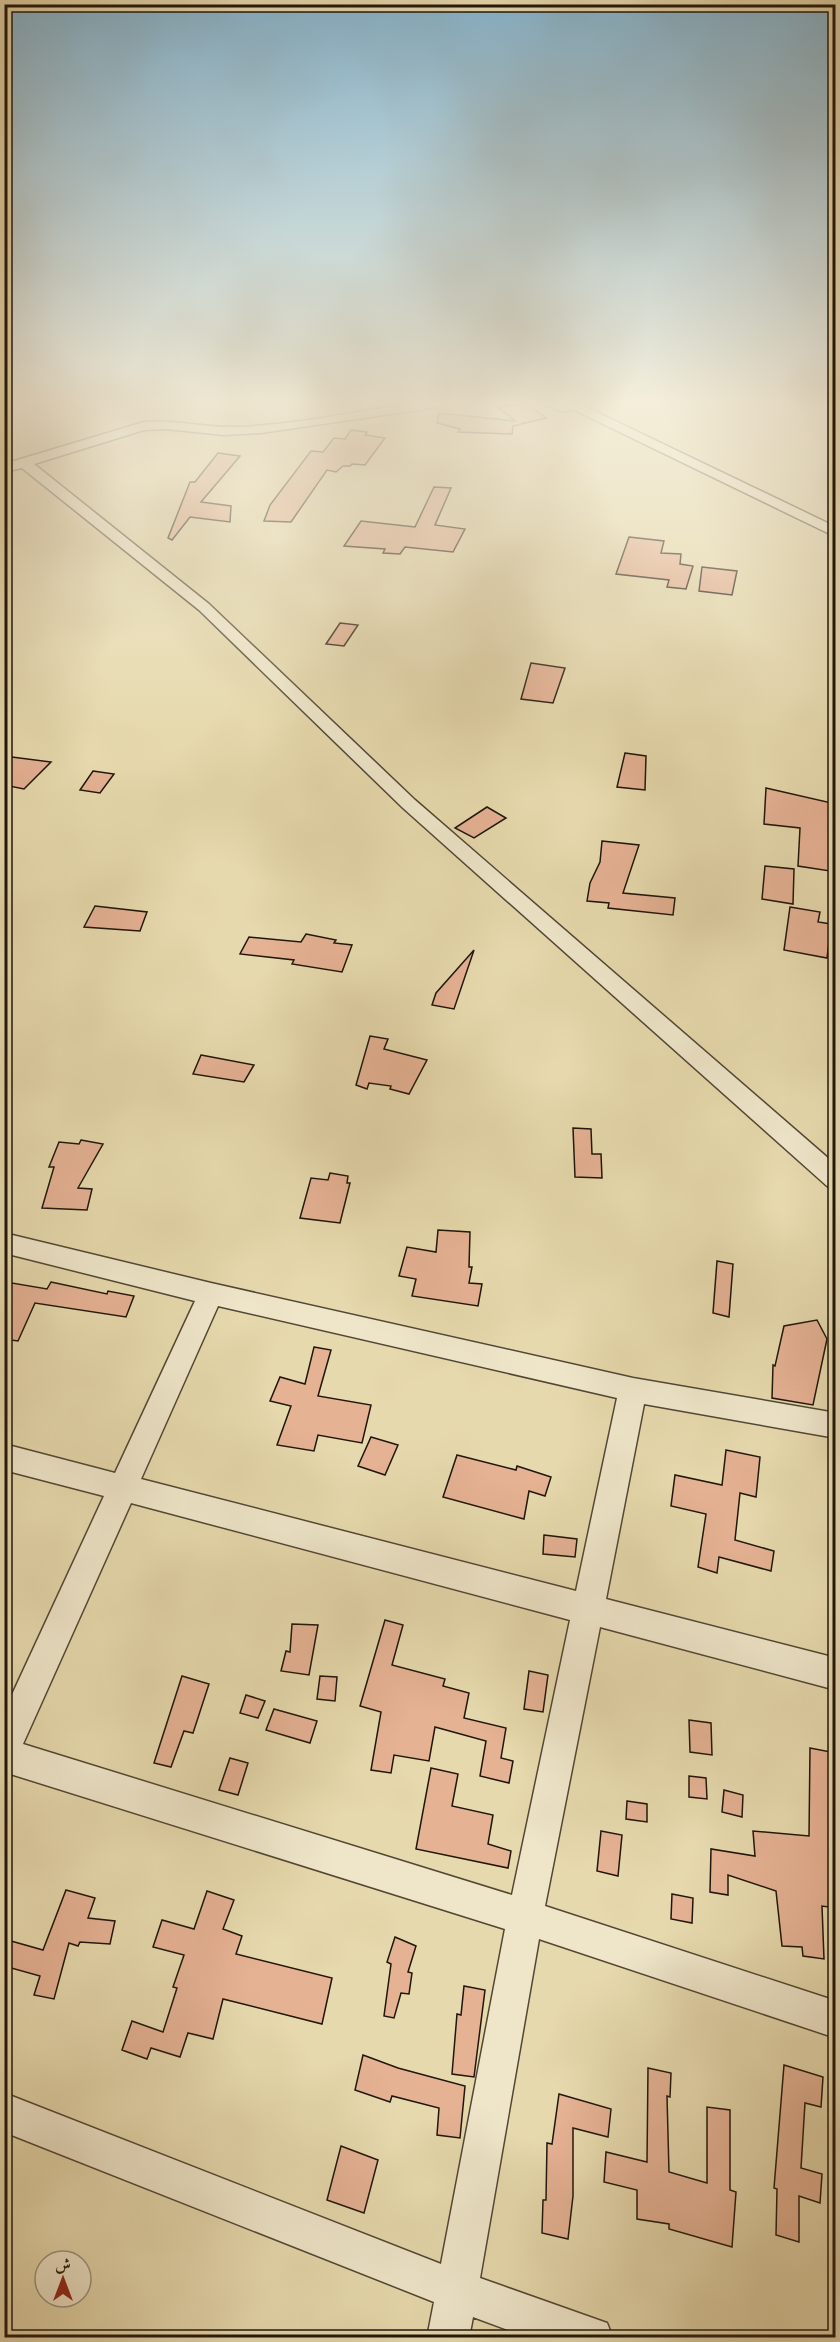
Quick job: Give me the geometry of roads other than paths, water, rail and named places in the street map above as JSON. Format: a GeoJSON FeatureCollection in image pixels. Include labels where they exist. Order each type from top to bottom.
{"type":"FeatureCollection","features":[{"type":"Feature","properties":{"kind":"street"},"geometry":{"type":"LineString","coordinates":[[86,512],[204,607],[409,804],[836,1179]]}},
{"type":"Feature","properties":{"kind":"street"},"geometry":{"type":"LineString","coordinates":[[795,512],[836,533]]}},
{"type":"Feature","properties":{"kind":"street"},"geometry":{"type":"LineString","coordinates":[[4,1243],[211,1294],[633,1390],[836,1426]]}},
{"type":"Feature","properties":{"kind":"street"},"geometry":{"type":"LineString","coordinates":[[4,1750],[211,1294]]}},
{"type":"Feature","properties":{"kind":"street"},"geometry":{"type":"LineString","coordinates":[[448,2337],[525,1917],[586,1610],[633,1390]]}},
{"type":"Feature","properties":{"kind":"street"},"geometry":{"type":"LineString","coordinates":[[4,1457],[836,1674]]}},
{"type":"Feature","properties":{"kind":"street"},"geometry":{"type":"LineString","coordinates":[[4,1755],[525,1917],[836,2020]]}},
{"type":"Feature","properties":{"kind":"street"},"geometry":{"type":"LineString","coordinates":[[4,2112],[457,2291],[592,2337]]}}]}
